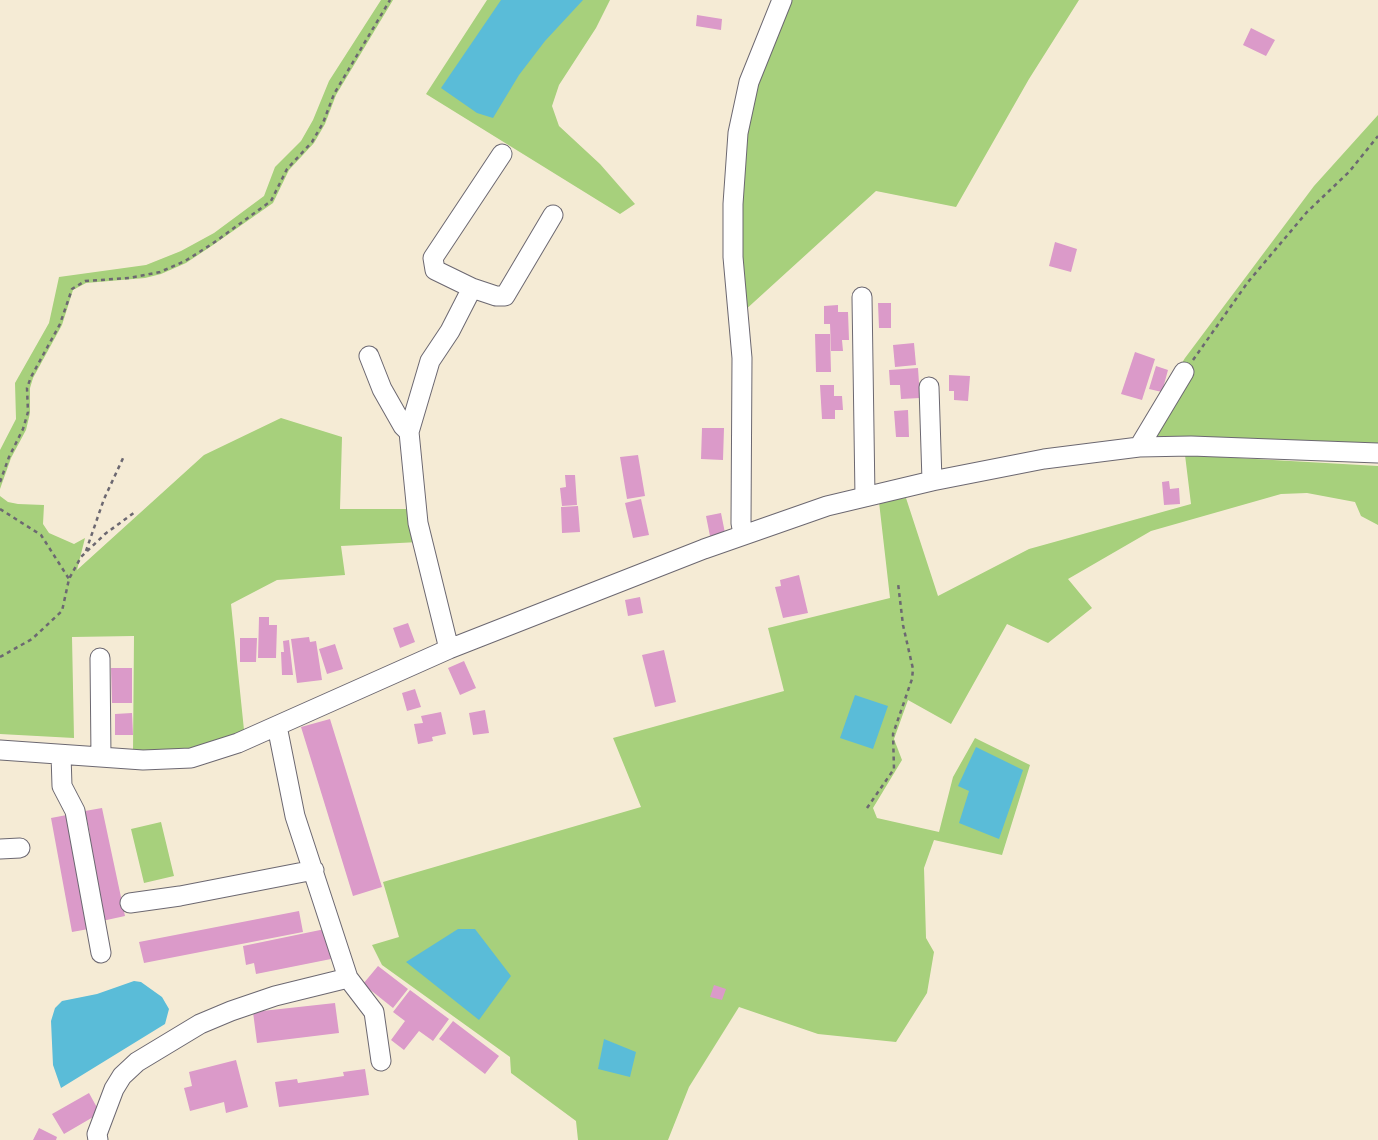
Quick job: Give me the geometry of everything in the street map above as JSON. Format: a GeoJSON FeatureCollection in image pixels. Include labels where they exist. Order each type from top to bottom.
{"type":"FeatureCollection","features":[{"type":"Feature","properties":{"kind":"street"},"geometry":{"type":"LineString","coordinates":[[744,534],[741,523],[742,358],[733,257],[738,133],[748,82],[782,0]]}},
{"type":"Feature","properties":{"kind":"street"},"geometry":{"type":"LineString","coordinates":[[502,154],[433,258],[435,270],[472,288],[496,296],[505,296],[553,215]]}},
{"type":"Feature","properties":{"kind":"street"},"geometry":{"type":"LineString","coordinates":[[449,650],[418,523],[409,432],[430,361],[450,332],[472,288]]}},
{"type":"Feature","properties":{"kind":"street"},"geometry":{"type":"LineString","coordinates":[[862,298],[865,496]]}},
{"type":"Feature","properties":{"kind":"street"},"geometry":{"type":"LineString","coordinates":[[369,356],[382,389],[402,426],[409,432]]}},
{"type":"Feature","properties":{"kind":"street"},"geometry":{"type":"LineString","coordinates":[[1139,447],[1184,372]]}},
{"type":"Feature","properties":{"kind":"street"},"geometry":{"type":"LineString","coordinates":[[929,387],[932,481]]}},
{"type":"Feature","properties":{"kind":"street"},"geometry":{"type":"LineString","coordinates":[[0,750],[144,760],[192,758],[238,743],[384,676],[744,534],[827,506],[932,481],[1044,459],[1139,447],[1191,446],[1378,453]]}},
{"type":"Feature","properties":{"kind":"street"},"geometry":{"type":"LineString","coordinates":[[100,658],[101,757]]}},
{"type":"Feature","properties":{"kind":"street"},"geometry":{"type":"LineString","coordinates":[[277,726],[295,816],[348,978],[374,1012],[382,1061]]}},
{"type":"Feature","properties":{"kind":"street"},"geometry":{"type":"LineString","coordinates":[[61,755],[62,786],[75,811],[101,954]]}},
{"type":"Feature","properties":{"kind":"street"},"geometry":{"type":"LineString","coordinates":[[0,849],[20,848]]}},
{"type":"Feature","properties":{"kind":"street"},"geometry":{"type":"LineString","coordinates":[[130,903],[314,870]]}},
{"type":"Feature","properties":{"kind":"street"},"geometry":{"type":"LineString","coordinates":[[98,1140],[97,1134],[114,1089],[122,1076],[137,1062],[200,1024],[231,1011],[275,996],[348,978]]}},
{"type":"Feature","properties":{"kind":"path"},"geometry":{"type":"LineString","coordinates":[[0,482],[9,457],[24,429],[28,412],[27,388],[31,377],[60,324],[72,288],[85,281],[137,277],[160,272],[185,261],[212,244],[271,201],[287,168],[312,142],[323,123],[334,94],[390,0]]}},
{"type":"Feature","properties":{"kind":"path"},"geometry":{"type":"LineString","coordinates":[[1184,372],[1248,282],[1307,212],[1349,172],[1378,136]]}},
{"type":"Feature","properties":{"kind":"path"},"geometry":{"type":"LineString","coordinates":[[86,552],[104,499],[124,456]]}},
{"type":"Feature","properties":{"kind":"path"},"geometry":{"type":"LineString","coordinates":[[0,509],[41,535],[69,579]]}},
{"type":"Feature","properties":{"kind":"path"},"geometry":{"type":"LineString","coordinates":[[0,657],[32,639],[62,611],[69,579],[80,557],[105,534],[135,512]]}},
{"type":"Feature","properties":{"kind":"path"},"geometry":{"type":"LineString","coordinates":[[867,808],[894,769],[893,734],[912,679],[913,669],[903,625],[898,582]]}},
{"type":"Feature","properties":{"kind":"green space"},"geometry":{"type":"Polygon","coordinates":[[[381,0],[393,0],[336,95],[325,124],[314,143],[289,170],[273,203],[186,263],[161,274],[145,278],[86,283],[73,290],[62,325],[33,378],[30,388],[30,413],[26,430],[11,458],[0,489],[0,450],[16,419],[15,383],[49,323],[59,277],[146,265],[181,251],[214,233],[264,196],[275,167],[301,141],[313,120],[329,81],[381,0]]]}},
{"type":"Feature","properties":{"kind":"green space"},"geometry":{"type":"Polygon","coordinates":[[[487,0],[610,0],[596,28],[559,85],[552,106],[559,126],[600,164],[635,204],[620,214],[426,94],[487,0]]]}},
{"type":"Feature","properties":{"kind":"green space"},"geometry":{"type":"Polygon","coordinates":[[[790,0],[1079,0],[1029,79],[956,207],[876,191],[743,312],[741,173],[754,97],[790,0]]]}},
{"type":"Feature","properties":{"kind":"green space"},"geometry":{"type":"Polygon","coordinates":[[[1378,115],[1378,443],[1186,439],[1133,441],[1185,358],[1314,186],[1378,115]]]}},
{"type":"Feature","properties":{"kind":"green space"},"geometry":{"type":"Polygon","coordinates":[[[281,418],[342,437],[340,509],[414,509],[419,542],[341,546],[345,575],[277,580],[231,604],[244,730],[215,742],[180,750],[133,752],[134,636],[72,637],[74,738],[0,734],[0,496],[8,502],[44,505],[43,524],[49,533],[74,544],[85,538],[77,570],[204,455],[281,418]]]}},
{"type":"Feature","properties":{"kind":"green space"},"geometry":{"type":"Polygon","coordinates":[[[1185,455],[1378,466],[1378,525],[1361,516],[1355,502],[1307,493],[1281,494],[1151,531],[1068,579],[1092,608],[1048,643],[1007,624],[951,724],[908,700],[894,739],[902,760],[873,808],[877,818],[939,832],[953,777],[975,738],[1030,765],[1002,855],[934,840],[924,868],[926,938],[934,952],[927,993],[896,1042],[818,1034],[739,1007],[689,1087],[668,1140],[578,1140],[576,1121],[511,1073],[510,1057],[382,965],[372,945],[399,937],[383,882],[641,807],[613,738],[784,691],[768,628],[890,598],[879,502],[906,498],[938,596],[1029,549],[1191,504],[1185,455]]]}},
{"type":"Feature","properties":{"kind":"green space"},"geometry":{"type":"Polygon","coordinates":[[[161,822],[174,876],[144,883],[131,829],[161,822]]]}},
{"type":"Feature","properties":{"kind":"water"},"geometry":{"type":"Polygon","coordinates":[[[501,0],[583,0],[545,41],[519,75],[493,118],[477,113],[441,88],[501,0]]]}},
{"type":"Feature","properties":{"kind":"water"},"geometry":{"type":"Polygon","coordinates":[[[855,695],[888,706],[873,749],[840,738],[855,695]]]}},
{"type":"Feature","properties":{"kind":"water"},"geometry":{"type":"Polygon","coordinates":[[[976,747],[1023,770],[999,839],[959,823],[969,791],[958,786],[976,747]]]}},
{"type":"Feature","properties":{"kind":"water"},"geometry":{"type":"Polygon","coordinates":[[[458,929],[475,929],[511,976],[479,1020],[406,962],[458,929]]]}},
{"type":"Feature","properties":{"kind":"water"},"geometry":{"type":"Polygon","coordinates":[[[134,981],[141,982],[162,997],[169,1009],[165,1024],[61,1088],[53,1065],[51,1021],[55,1008],[62,1001],[97,994],[134,981]]]}},
{"type":"Feature","properties":{"kind":"water"},"geometry":{"type":"Polygon","coordinates":[[[604,1039],[636,1052],[630,1077],[598,1069],[604,1039]]]}},
{"type":"Feature","properties":{"kind":"building"},"geometry":{"type":"Polygon","coordinates":[[[697,15],[722,19],[721,30],[696,26],[697,15]]]}},
{"type":"Feature","properties":{"kind":"building"},"geometry":{"type":"Polygon","coordinates":[[[1251,28],[1275,40],[1266,56],[1243,45],[1251,28]]]}},
{"type":"Feature","properties":{"kind":"building"},"geometry":{"type":"Polygon","coordinates":[[[1055,242],[1077,249],[1071,272],[1049,266],[1055,242]]]}},
{"type":"Feature","properties":{"kind":"building"},"geometry":{"type":"Polygon","coordinates":[[[878,303],[891,303],[891,328],[879,328],[878,303]]]}},
{"type":"Feature","properties":{"kind":"building"},"geometry":{"type":"Polygon","coordinates":[[[838,305],[838,312],[848,312],[849,340],[842,340],[843,351],[831,351],[830,324],[824,324],[824,306],[838,305]]]}},
{"type":"Feature","properties":{"kind":"building"},"geometry":{"type":"Polygon","coordinates":[[[815,334],[830,334],[831,372],[816,372],[815,334]]]}},
{"type":"Feature","properties":{"kind":"building"},"geometry":{"type":"Polygon","coordinates":[[[914,343],[916,365],[895,367],[893,345],[914,343]]]}},
{"type":"Feature","properties":{"kind":"building"},"geometry":{"type":"Polygon","coordinates":[[[1135,352],[1155,359],[1142,400],[1121,394],[1135,352]]]}},
{"type":"Feature","properties":{"kind":"building"},"geometry":{"type":"Polygon","coordinates":[[[1156,366],[1168,370],[1162,392],[1149,389],[1156,366]]]}},
{"type":"Feature","properties":{"kind":"building"},"geometry":{"type":"Polygon","coordinates":[[[918,368],[920,398],[901,399],[900,385],[890,385],[889,370],[918,368]]]}},
{"type":"Feature","properties":{"kind":"building"},"geometry":{"type":"Polygon","coordinates":[[[949,375],[970,376],[968,401],[954,400],[954,391],[949,391],[949,375]]]}},
{"type":"Feature","properties":{"kind":"building"},"geometry":{"type":"Polygon","coordinates":[[[820,385],[834,385],[834,396],[842,396],[843,410],[835,410],[835,419],[822,419],[820,385]]]}},
{"type":"Feature","properties":{"kind":"building"},"geometry":{"type":"Polygon","coordinates":[[[908,410],[909,437],[896,437],[894,411],[908,410]]]}},
{"type":"Feature","properties":{"kind":"building"},"geometry":{"type":"Polygon","coordinates":[[[702,428],[724,428],[723,460],[701,459],[702,428]]]}},
{"type":"Feature","properties":{"kind":"building"},"geometry":{"type":"Polygon","coordinates":[[[638,455],[645,496],[627,499],[620,457],[638,455]]]}},
{"type":"Feature","properties":{"kind":"building"},"geometry":{"type":"Polygon","coordinates":[[[565,475],[575,475],[577,505],[562,506],[560,488],[566,487],[565,475]]]}},
{"type":"Feature","properties":{"kind":"building"},"geometry":{"type":"Polygon","coordinates":[[[1169,481],[1170,489],[1179,488],[1180,504],[1164,505],[1162,482],[1169,481]]]}},
{"type":"Feature","properties":{"kind":"building"},"geometry":{"type":"Polygon","coordinates":[[[641,499],[649,535],[633,538],[625,503],[641,499]]]}},
{"type":"Feature","properties":{"kind":"building"},"geometry":{"type":"Polygon","coordinates":[[[578,506],[580,532],[562,533],[561,507],[578,506]]]}},
{"type":"Feature","properties":{"kind":"building"},"geometry":{"type":"Polygon","coordinates":[[[721,513],[725,533],[710,536],[706,516],[721,513]]]}},
{"type":"Feature","properties":{"kind":"building"},"geometry":{"type":"Polygon","coordinates":[[[799,575],[808,613],[783,618],[775,587],[781,586],[780,580],[799,575]]]}},
{"type":"Feature","properties":{"kind":"building"},"geometry":{"type":"Polygon","coordinates":[[[640,597],[643,613],[628,616],[625,600],[640,597]]]}},
{"type":"Feature","properties":{"kind":"building"},"geometry":{"type":"Polygon","coordinates":[[[259,617],[269,617],[269,625],[277,625],[276,658],[258,658],[259,617]]]}},
{"type":"Feature","properties":{"kind":"building"},"geometry":{"type":"Polygon","coordinates":[[[408,623],[415,642],[400,648],[393,628],[408,623]]]}},
{"type":"Feature","properties":{"kind":"building"},"geometry":{"type":"Polygon","coordinates":[[[309,637],[310,642],[316,641],[322,680],[297,683],[291,639],[309,637]]]}},
{"type":"Feature","properties":{"kind":"building"},"geometry":{"type":"Polygon","coordinates":[[[240,638],[257,638],[256,662],[240,662],[240,638]]]}},
{"type":"Feature","properties":{"kind":"building"},"geometry":{"type":"Polygon","coordinates":[[[289,640],[293,675],[282,675],[281,652],[284,652],[283,641],[289,640]]]}},
{"type":"Feature","properties":{"kind":"building"},"geometry":{"type":"Polygon","coordinates":[[[335,644],[343,669],[327,674],[319,649],[335,644]]]}},
{"type":"Feature","properties":{"kind":"building"},"geometry":{"type":"Polygon","coordinates":[[[664,650],[676,702],[655,707],[642,655],[664,650]]]}},
{"type":"Feature","properties":{"kind":"building"},"geometry":{"type":"Polygon","coordinates":[[[464,661],[476,688],[460,695],[448,668],[464,661]]]}},
{"type":"Feature","properties":{"kind":"building"},"geometry":{"type":"Polygon","coordinates":[[[111,668],[132,668],[132,703],[112,703],[111,668]]]}},
{"type":"Feature","properties":{"kind":"building"},"geometry":{"type":"Polygon","coordinates":[[[415,689],[421,707],[407,711],[402,693],[415,689]]]}},
{"type":"Feature","properties":{"kind":"building"},"geometry":{"type":"Polygon","coordinates":[[[485,710],[489,733],[473,735],[469,713],[485,710]]]}},
{"type":"Feature","properties":{"kind":"building"},"geometry":{"type":"Polygon","coordinates":[[[441,712],[446,734],[432,737],[433,741],[418,744],[414,724],[423,723],[421,716],[441,712]]]}},
{"type":"Feature","properties":{"kind":"building"},"geometry":{"type":"Polygon","coordinates":[[[132,713],[133,735],[115,735],[115,714],[132,713]]]}},
{"type":"Feature","properties":{"kind":"building"},"geometry":{"type":"Polygon","coordinates":[[[330,719],[382,887],[353,896],[301,727],[330,719]]]}},
{"type":"Feature","properties":{"kind":"building"},"geometry":{"type":"Polygon","coordinates":[[[102,808],[125,916],[102,921],[84,836],[90,834],[85,811],[102,808]]]}},
{"type":"Feature","properties":{"kind":"building"},"geometry":{"type":"Polygon","coordinates":[[[72,814],[94,928],[72,932],[51,818],[72,814]]]}},
{"type":"Feature","properties":{"kind":"building"},"geometry":{"type":"Polygon","coordinates":[[[299,911],[303,932],[144,963],[139,942],[299,911]]]}},
{"type":"Feature","properties":{"kind":"building"},"geometry":{"type":"Polygon","coordinates":[[[325,929],[331,959],[256,974],[254,963],[246,965],[243,946],[325,929]]]}},
{"type":"Feature","properties":{"kind":"building"},"geometry":{"type":"Polygon","coordinates":[[[378,966],[408,989],[393,1008],[363,984],[378,966]]]}},
{"type":"Feature","properties":{"kind":"building"},"geometry":{"type":"Polygon","coordinates":[[[714,985],[726,989],[722,1000],[710,997],[714,985]]]}},
{"type":"Feature","properties":{"kind":"building"},"geometry":{"type":"Polygon","coordinates":[[[410,990],[449,1019],[433,1041],[419,1031],[404,1050],[391,1040],[405,1021],[393,1012],[410,990]]]}},
{"type":"Feature","properties":{"kind":"building"},"geometry":{"type":"Polygon","coordinates":[[[335,1003],[339,1033],[257,1043],[253,1012],[335,1003]]]}},
{"type":"Feature","properties":{"kind":"building"},"geometry":{"type":"Polygon","coordinates":[[[453,1021],[499,1056],[485,1074],[439,1039],[453,1021]]]}},
{"type":"Feature","properties":{"kind":"building"},"geometry":{"type":"Polygon","coordinates":[[[236,1060],[248,1107],[226,1113],[224,1102],[190,1111],[184,1088],[192,1086],[189,1072],[236,1060]]]}},
{"type":"Feature","properties":{"kind":"building"},"geometry":{"type":"Polygon","coordinates":[[[365,1069],[369,1095],[279,1107],[275,1082],[297,1079],[298,1083],[344,1076],[343,1072],[365,1069]]]}},
{"type":"Feature","properties":{"kind":"building"},"geometry":{"type":"Polygon","coordinates":[[[89,1093],[100,1113],[64,1134],[52,1114],[89,1093]]]}},
{"type":"Feature","properties":{"kind":"building"},"geometry":{"type":"Polygon","coordinates":[[[39,1128],[57,1137],[56,1140],[33,1140],[39,1128]]]}}]}
